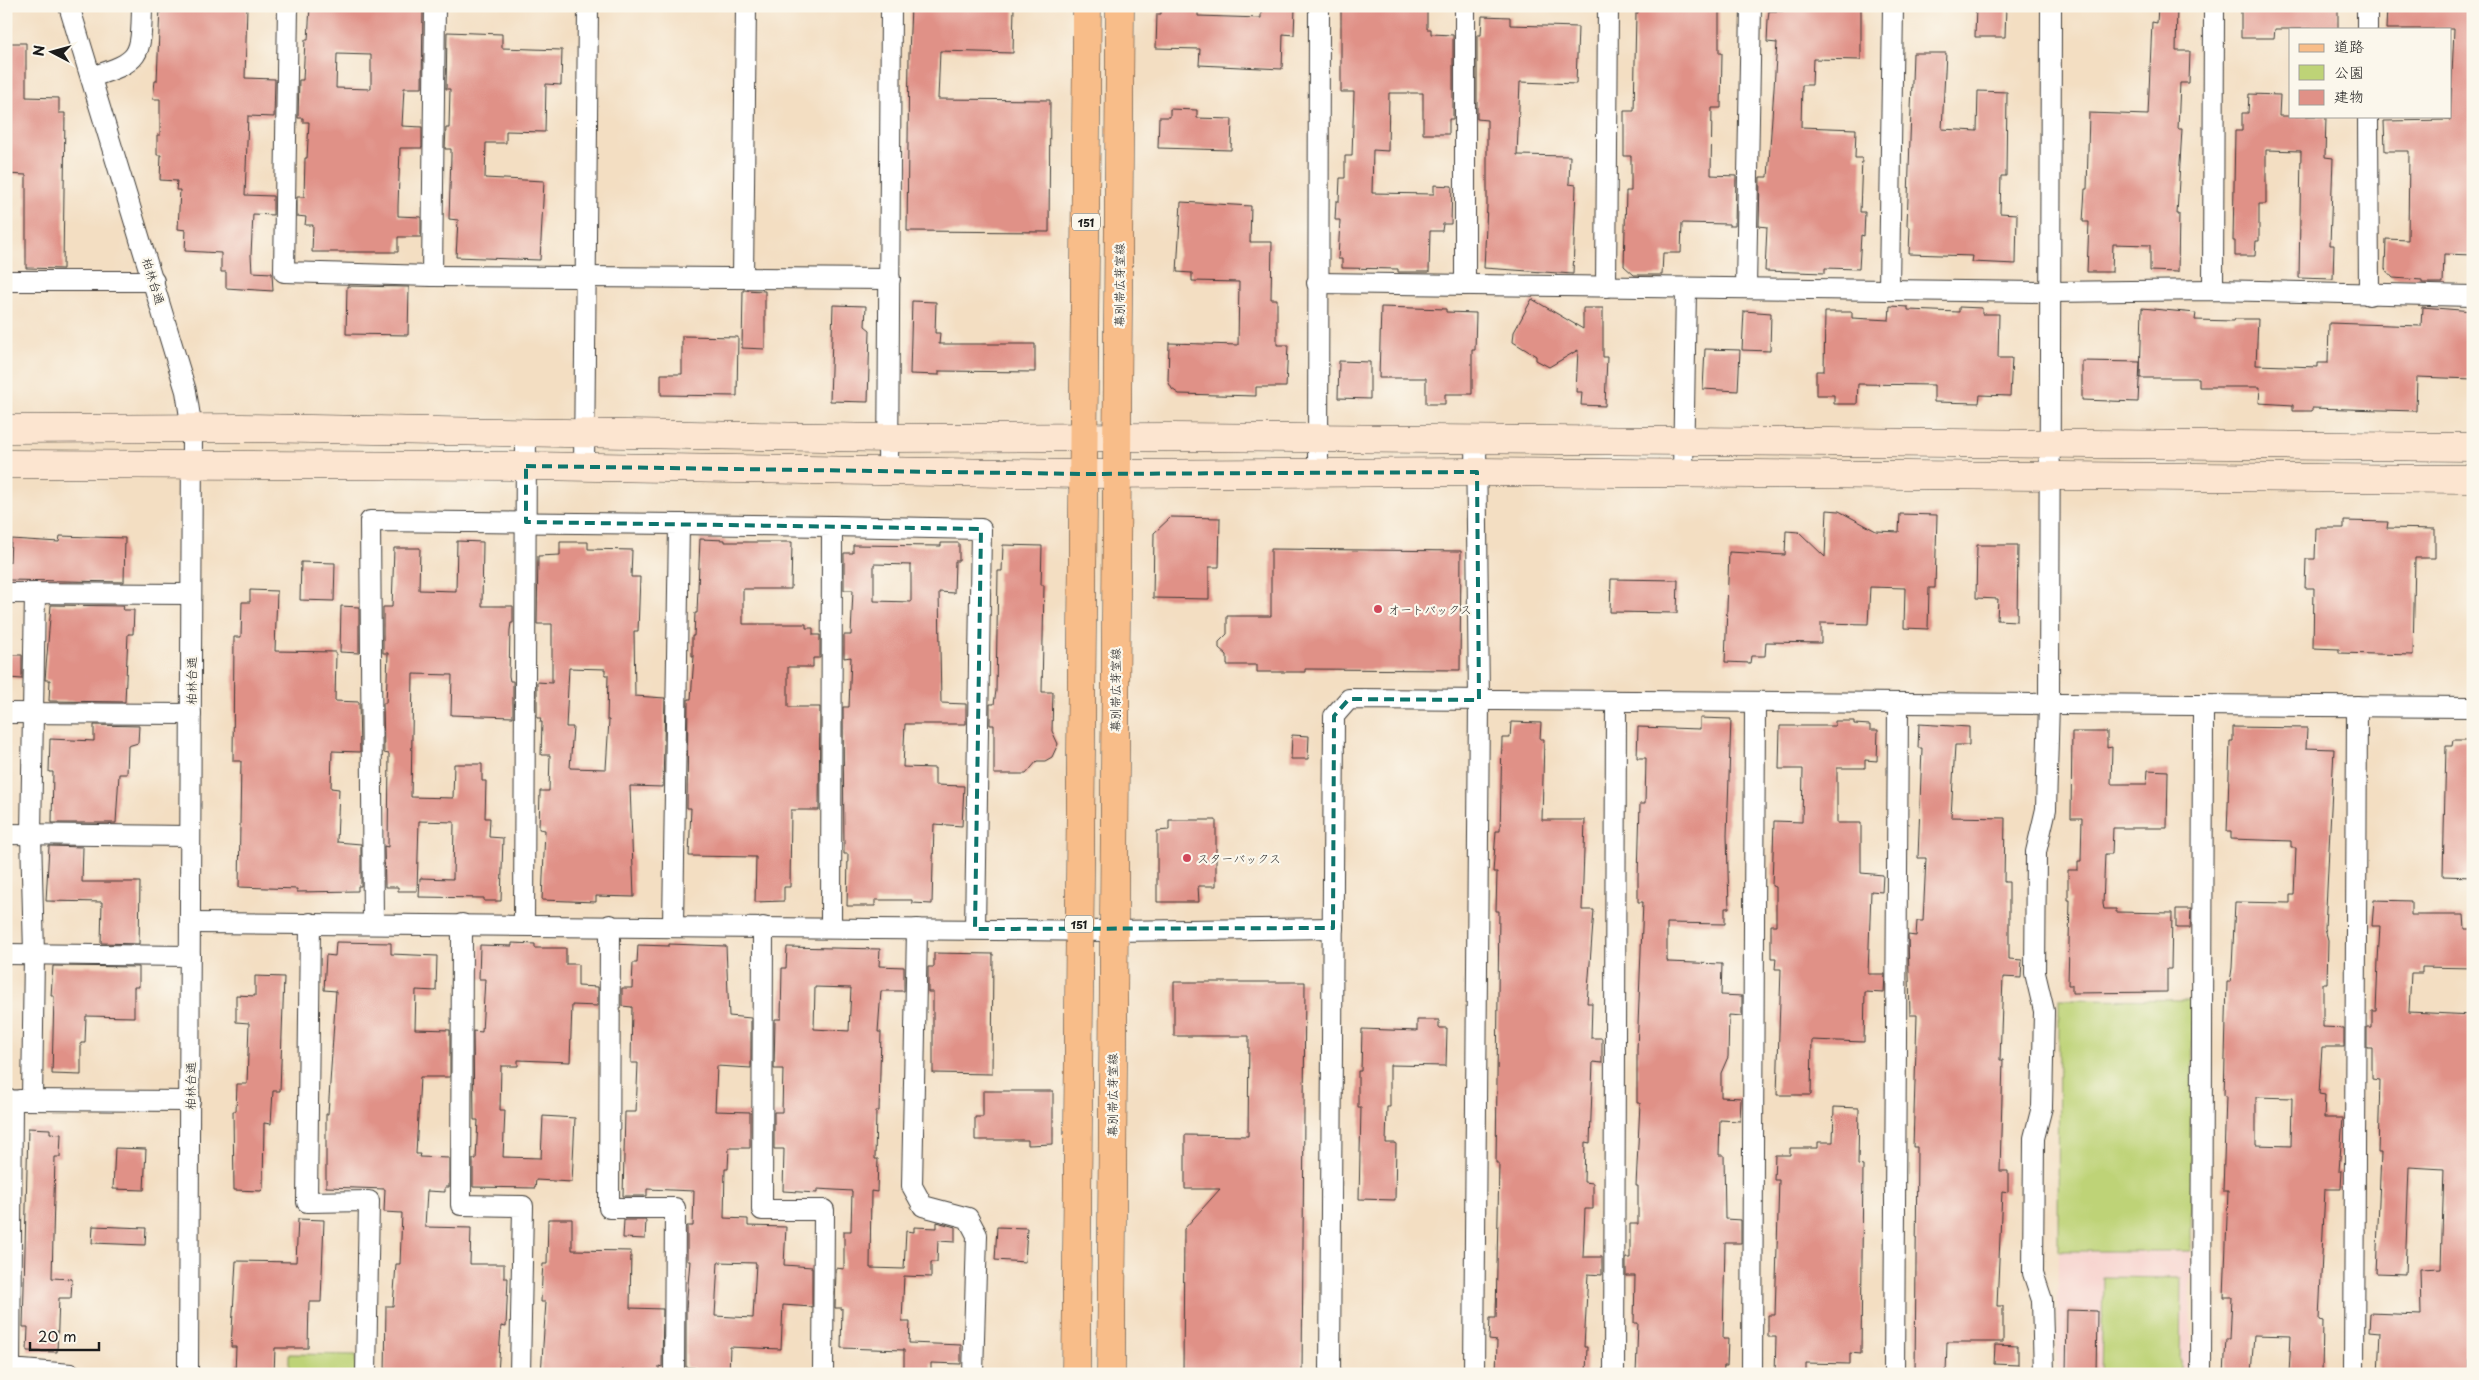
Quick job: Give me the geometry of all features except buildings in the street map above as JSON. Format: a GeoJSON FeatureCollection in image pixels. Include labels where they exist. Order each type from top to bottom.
{"type":"FeatureCollection","features":[{"type":"Feature","properties":{"kind":"main road","name":"151"},"geometry":{"type":"LineString","coordinates":[[1076,1374],[1086,6]]}},
{"type":"Feature","properties":{"kind":"main road","name":"幕別帯広芽室線"},"geometry":{"type":"LineString","coordinates":[[1111,1374],[1120,6]]}},
{"type":"Feature","properties":{"kind":"street","name":"柏林台通"},"geometry":{"type":"LineString","coordinates":[[69,6],[186,391],[192,430],[188,1374]]}},
{"type":"Feature","properties":{"kind":"street"},"geometry":{"type":"LineString","coordinates":[[91,77],[124,66],[134,58],[141,44],[142,6]]}},
{"type":"Feature","properties":{"kind":"street"},"geometry":{"type":"LineString","coordinates":[[288,6],[284,272],[432,276],[890,279]]}},
{"type":"Feature","properties":{"kind":"street"},"geometry":{"type":"LineString","coordinates":[[432,276],[435,6]]}},
{"type":"Feature","properties":{"kind":"street"},"geometry":{"type":"LineString","coordinates":[[584,466],[584,277],[588,6]]}},
{"type":"Feature","properties":{"kind":"street"},"geometry":{"type":"LineString","coordinates":[[743,278],[746,6]]}},
{"type":"Feature","properties":{"kind":"street"},"geometry":{"type":"LineString","coordinates":[[888,470],[890,438],[891,6]]}},
{"type":"Feature","properties":{"kind":"street"},"geometry":{"type":"LineString","coordinates":[[1318,474],[1319,6]]}},
{"type":"Feature","properties":{"kind":"street"},"geometry":{"type":"LineString","coordinates":[[1465,6],[1465,285]]}},
{"type":"Feature","properties":{"kind":"street"},"geometry":{"type":"LineString","coordinates":[[1606,288],[1608,6]]}},
{"type":"Feature","properties":{"kind":"street"},"geometry":{"type":"LineString","coordinates":[[1746,288],[1751,6]]}},
{"type":"Feature","properties":{"kind":"street"},"geometry":{"type":"LineString","coordinates":[[1889,289],[1893,6]]}},
{"type":"Feature","properties":{"kind":"street"},"geometry":{"type":"LineString","coordinates":[[2044,1374],[2042,1300],[2032,1274],[2034,1138],[2042,1107],[2044,1011],[2035,973],[2036,852],[2046,809],[2049,703],[2048,477],[2051,6]]}},
{"type":"Feature","properties":{"kind":"street"},"geometry":{"type":"LineString","coordinates":[[2213,290],[2214,6]]}},
{"type":"Feature","properties":{"kind":"street"},"geometry":{"type":"LineString","coordinates":[[2367,6],[2368,28]]}},
{"type":"Feature","properties":{"kind":"street"},"geometry":{"type":"LineString","coordinates":[[2368,118],[2369,295]]}},
{"type":"Feature","properties":{"kind":"street"},"geometry":{"type":"LineString","coordinates":[[6,280],[154,281]]}},
{"type":"Feature","properties":{"kind":"street"},"geometry":{"type":"LineString","coordinates":[[1317,283],[2049,292],[2213,290],[2473,296]]}},
{"type":"Feature","properties":{"kind":"street"},"geometry":{"type":"LineString","coordinates":[[1683,474],[1686,288]]}},
{"type":"Feature","properties":{"kind":"street"},"geometry":{"type":"LineString","coordinates":[[6,429],[192,430],[241,428],[890,438],[1318,438],[2473,447]]}},
{"type":"Feature","properties":{"kind":"street"},"geometry":{"type":"LineString","coordinates":[[524,925],[526,432]]}},
{"type":"Feature","properties":{"kind":"street"},"geometry":{"type":"LineString","coordinates":[[1474,1374],[1480,700],[1476,439]]}},
{"type":"Feature","properties":{"kind":"street"},"geometry":{"type":"LineString","coordinates":[[6,464],[584,466],[1084,474],[1477,472],[2473,480]]}},
{"type":"Feature","properties":{"kind":"street"},"geometry":{"type":"LineString","coordinates":[[373,924],[370,521],[526,522],[982,529],[975,929]]}},
{"type":"Feature","properties":{"kind":"street"},"geometry":{"type":"LineString","coordinates":[[673,926],[679,524]]}},
{"type":"Feature","properties":{"kind":"street"},"geometry":{"type":"LineString","coordinates":[[831,928],[832,526]]}},
{"type":"Feature","properties":{"kind":"street"},"geometry":{"type":"LineString","coordinates":[[6,593],[191,594]]}},
{"type":"Feature","properties":{"kind":"street"},"geometry":{"type":"LineString","coordinates":[[32,1100],[34,954],[31,834],[35,593]]}},
{"type":"Feature","properties":{"kind":"street"},"geometry":{"type":"LineString","coordinates":[[1330,1374],[1334,716],[1349,699],[2473,707]]}},
{"type":"Feature","properties":{"kind":"street"},"geometry":{"type":"LineString","coordinates":[[1614,1374],[1616,701]]}},
{"type":"Feature","properties":{"kind":"street"},"geometry":{"type":"LineString","coordinates":[[1752,1374],[1755,702]]}},
{"type":"Feature","properties":{"kind":"street"},"geometry":{"type":"LineString","coordinates":[[1894,1374],[1898,703]]}},
{"type":"Feature","properties":{"kind":"street"},"geometry":{"type":"LineString","coordinates":[[2201,1374],[2203,706]]}},
{"type":"Feature","properties":{"kind":"street"},"geometry":{"type":"LineString","coordinates":[[2354,1374],[2358,706]]}},
{"type":"Feature","properties":{"kind":"street"},"geometry":{"type":"LineString","coordinates":[[6,712],[191,714]]}},
{"type":"Feature","properties":{"kind":"street"},"geometry":{"type":"LineString","coordinates":[[6,834],[190,836]]}},
{"type":"Feature","properties":{"kind":"street"},"geometry":{"type":"LineString","coordinates":[[190,923],[610,925],[1079,931],[1333,928]]}},
{"type":"Feature","properties":{"kind":"street"},"geometry":{"type":"LineString","coordinates":[[310,923],[307,1202],[369,1201],[366,1374]]}},
{"type":"Feature","properties":{"kind":"street"},"geometry":{"type":"LineString","coordinates":[[462,924],[461,1204],[523,1206],[520,1374]]}},
{"type":"Feature","properties":{"kind":"street"},"geometry":{"type":"LineString","coordinates":[[610,925],[609,1208],[675,1208],[674,1374]]}},
{"type":"Feature","properties":{"kind":"street"},"geometry":{"type":"LineString","coordinates":[[764,927],[762,1210],[824,1210],[824,1374]]}},
{"type":"Feature","properties":{"kind":"street"},"geometry":{"type":"LineString","coordinates":[[917,929],[912,1186],[923,1206],[968,1218],[976,1235],[973,1374]]}},
{"type":"Feature","properties":{"kind":"street"},"geometry":{"type":"LineString","coordinates":[[6,954],[190,956]]}},
{"type":"Feature","properties":{"kind":"street"},"geometry":{"type":"LineString","coordinates":[[71,1374],[10,1369],[9,1100],[190,1101]]}},
{"type":"Feature","properties":{"kind":"highlighted area"},"geometry":{"type":"Polygon","coordinates":[[[526,466],[1084,474],[1477,472],[1479,700],[1349,699],[1334,716],[1333,928],[975,929],[981,529],[526,522],[526,466]]]}},
{"type":"Feature","properties":{"kind":"shaded area"},"geometry":{"type":"Polygon","coordinates":[[[2058,1251],[2191,1251],[2190,1374],[2057,1374],[2058,1251]]]}},
{"type":"Feature","properties":{"kind":"green space"},"geometry":{"type":"Polygon","coordinates":[[[2059,999],[2193,1000],[2191,1251],[2058,1251],[2059,999]]]}},
{"type":"Feature","properties":{"kind":"green space"},"geometry":{"type":"Polygon","coordinates":[[[2103,1277],[2181,1278],[2180,1374],[2101,1374],[2103,1277]]]}},
{"type":"Feature","properties":{"kind":"green space"},"geometry":{"type":"Polygon","coordinates":[[[289,1354],[356,1355],[356,1374],[289,1374],[289,1354]]]}},
{"type":"Feature","properties":{"kind":"place","name":"オートバックス"},"geometry":{"type":"Point","coordinates":[1378,609]}},
{"type":"Feature","properties":{"kind":"place","name":"スターバックス"},"geometry":{"type":"Point","coordinates":[1187,858]}}]}
